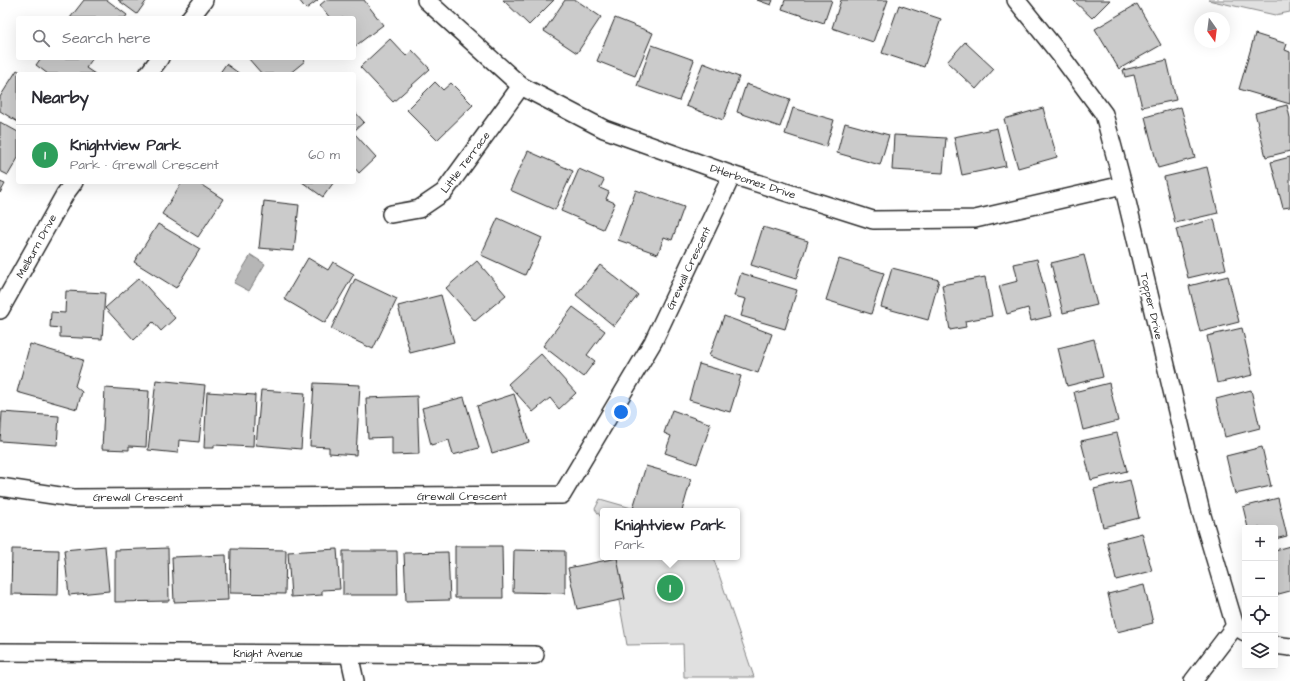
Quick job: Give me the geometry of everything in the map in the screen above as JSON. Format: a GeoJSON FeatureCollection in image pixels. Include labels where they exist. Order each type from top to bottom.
{"type":"FeatureCollection","features":[{"type":"Feature","properties":{"kind":"street"},"geometry":{"type":"LineString","coordinates":[[192,16],[204,0]]}},
{"type":"Feature","properties":{"kind":"street","name":"DHerbomez Drive"},"geometry":{"type":"LineString","coordinates":[[426,0],[521,86],[604,129],[732,175],[873,220],[975,219],[1123,185]]}},
{"type":"Feature","properties":{"kind":"street","name":"Topper Drive"},"geometry":{"type":"LineString","coordinates":[[1016,0],[1061,56],[1104,114],[1123,185],[1200,512],[1240,629]]}},
{"type":"Feature","properties":{"kind":"street"},"geometry":{"type":"LineString","coordinates":[[150,72],[158,60]]}},
{"type":"Feature","properties":{"kind":"street","name":"Little Terrace"},"geometry":{"type":"LineString","coordinates":[[391,214],[419,209],[444,192],[521,86]]}},
{"type":"Feature","properties":{"kind":"street","name":"Grewall Crescent"},"geometry":{"type":"LineString","coordinates":[[0,487],[73,498],[562,495],[653,342],[732,175]]}},
{"type":"Feature","properties":{"kind":"street","name":"Melburn Drive"},"geometry":{"type":"LineString","coordinates":[[0,310],[73,184]]}},
{"type":"Feature","properties":{"kind":"street"},"geometry":{"type":"LineString","coordinates":[[1193,681],[1240,629]]}},
{"type":"Feature","properties":{"kind":"street"},"geometry":{"type":"LineString","coordinates":[[1278,645],[1290,647]]}},
{"type":"Feature","properties":{"kind":"street","name":"Knight Avenue"},"geometry":{"type":"LineString","coordinates":[[0,652],[535,655]]}},
{"type":"Feature","properties":{"kind":"street"},"geometry":{"type":"LineString","coordinates":[[349,654],[355,681]]}},
{"type":"Feature","properties":{"kind":"shaded area"},"geometry":{"type":"Polygon","coordinates":[[[1208,0],[1290,0],[1290,12],[1275,15],[1208,0]]]}},
{"type":"Feature","properties":{"kind":"shaded area"},"geometry":{"type":"Polygon","coordinates":[[[251,255],[265,264],[249,291],[234,283],[251,255]]]}},
{"type":"Feature","properties":{"kind":"shaded area"},"geometry":{"type":"Polygon","coordinates":[[[600,499],[632,508],[600,508],[600,516],[595,509],[600,499]]]}},
{"type":"Feature","properties":{"kind":"shaded area"},"geometry":{"type":"Polygon","coordinates":[[[612,560],[714,560],[754,677],[684,677],[683,644],[627,645],[612,560]]]}},
{"type":"Feature","properties":{"kind":"building"},"geometry":{"type":"Polygon","coordinates":[[[84,0],[107,0],[127,15],[126,16],[72,16],[84,0]]]}},
{"type":"Feature","properties":{"kind":"building"},"geometry":{"type":"Polygon","coordinates":[[[118,0],[147,0],[137,14],[118,0]]]}},
{"type":"Feature","properties":{"kind":"building"},"geometry":{"type":"Polygon","coordinates":[[[299,0],[318,0],[306,9],[299,0]]]}},
{"type":"Feature","properties":{"kind":"building"},"geometry":{"type":"Polygon","coordinates":[[[326,0],[364,0],[383,25],[356,45],[356,16],[328,16],[320,5],[326,0]]]}},
{"type":"Feature","properties":{"kind":"building"},"geometry":{"type":"Polygon","coordinates":[[[503,0],[554,0],[529,25],[503,0]]]}},
{"type":"Feature","properties":{"kind":"building"},"geometry":{"type":"Polygon","coordinates":[[[565,0],[576,0],[601,17],[577,53],[544,31],[565,0]]]}},
{"type":"Feature","properties":{"kind":"building"},"geometry":{"type":"Polygon","coordinates":[[[757,0],[773,0],[771,5],[757,0]]]}},
{"type":"Feature","properties":{"kind":"building"},"geometry":{"type":"Polygon","coordinates":[[[785,0],[832,0],[824,23],[782,9],[785,0]]]}},
{"type":"Feature","properties":{"kind":"building"},"geometry":{"type":"Polygon","coordinates":[[[841,0],[888,0],[873,42],[832,28],[841,0]]]}},
{"type":"Feature","properties":{"kind":"building"},"geometry":{"type":"Polygon","coordinates":[[[1073,0],[1110,0],[1092,18],[1073,0]]]}},
{"type":"Feature","properties":{"kind":"building"},"geometry":{"type":"Polygon","coordinates":[[[1137,4],[1161,45],[1119,69],[1095,29],[1137,4]]]}},
{"type":"Feature","properties":{"kind":"building"},"geometry":{"type":"Polygon","coordinates":[[[899,5],[941,19],[924,67],[882,53],[899,5]]]}},
{"type":"Feature","properties":{"kind":"building"},"geometry":{"type":"Polygon","coordinates":[[[615,18],[653,33],[635,76],[597,61],[615,18]]]}},
{"type":"Feature","properties":{"kind":"building"},"geometry":{"type":"Polygon","coordinates":[[[1255,34],[1287,44],[1285,50],[1290,52],[1290,104],[1239,89],[1255,34]]]}},
{"type":"Feature","properties":{"kind":"building"},"geometry":{"type":"Polygon","coordinates":[[[390,39],[406,56],[412,50],[430,69],[393,102],[360,67],[390,39]]]}},
{"type":"Feature","properties":{"kind":"building"},"geometry":{"type":"Polygon","coordinates":[[[965,42],[994,69],[976,89],[947,62],[965,42]]]}},
{"type":"Feature","properties":{"kind":"building"},"geometry":{"type":"Polygon","coordinates":[[[652,45],[694,60],[679,101],[637,86],[652,45]]]}},
{"type":"Feature","properties":{"kind":"building"},"geometry":{"type":"Polygon","coordinates":[[[40,60],[92,60],[86,68],[92,72],[45,72],[36,65],[40,60]]]}},
{"type":"Feature","properties":{"kind":"building"},"geometry":{"type":"Polygon","coordinates":[[[250,60],[305,61],[291,72],[260,72],[250,60]]]}},
{"type":"Feature","properties":{"kind":"building"},"geometry":{"type":"Polygon","coordinates":[[[1167,60],[1176,100],[1142,107],[1134,75],[1125,77],[1123,70],[1167,60]]]}},
{"type":"Feature","properties":{"kind":"building"},"geometry":{"type":"Polygon","coordinates":[[[703,63],[739,77],[723,120],[686,106],[703,63]]]}},
{"type":"Feature","properties":{"kind":"building"},"geometry":{"type":"Polygon","coordinates":[[[226,64],[237,72],[220,72],[226,64]]]}},
{"type":"Feature","properties":{"kind":"building"},"geometry":{"type":"Polygon","coordinates":[[[17,70],[20,72],[16,72],[16,121],[0,111],[0,97],[17,70]]]}},
{"type":"Feature","properties":{"kind":"building"},"geometry":{"type":"Polygon","coordinates":[[[435,82],[443,90],[451,83],[473,105],[437,140],[407,110],[435,82]]]}},
{"type":"Feature","properties":{"kind":"building"},"geometry":{"type":"Polygon","coordinates":[[[746,84],[790,99],[780,127],[737,112],[746,84]]]}},
{"type":"Feature","properties":{"kind":"building"},"geometry":{"type":"Polygon","coordinates":[[[1287,105],[1290,118],[1290,151],[1266,157],[1255,113],[1287,105]]]}},
{"type":"Feature","properties":{"kind":"building"},"geometry":{"type":"Polygon","coordinates":[[[1181,107],[1195,158],[1158,168],[1145,117],[1181,107]]]}},
{"type":"Feature","properties":{"kind":"building"},"geometry":{"type":"Polygon","coordinates":[[[793,108],[834,120],[826,147],[785,134],[793,108]]]}},
{"type":"Feature","properties":{"kind":"building"},"geometry":{"type":"Polygon","coordinates":[[[1043,108],[1057,157],[1018,168],[1004,119],[1043,108]]]}},
{"type":"Feature","properties":{"kind":"building"},"geometry":{"type":"Polygon","coordinates":[[[356,113],[364,122],[356,129],[356,113]]]}},
{"type":"Feature","properties":{"kind":"building"},"geometry":{"type":"Polygon","coordinates":[[[0,122],[16,131],[16,161],[8,175],[0,171],[0,122]]]}},
{"type":"Feature","properties":{"kind":"building"},"geometry":{"type":"Polygon","coordinates":[[[845,123],[889,135],[880,165],[837,153],[845,123]]]}},
{"type":"Feature","properties":{"kind":"building"},"geometry":{"type":"Polygon","coordinates":[[[997,128],[1006,166],[962,175],[954,137],[997,128]]]}},
{"type":"Feature","properties":{"kind":"building"},"geometry":{"type":"Polygon","coordinates":[[[356,135],[376,157],[359,173],[356,169],[356,135]]]}},
{"type":"Feature","properties":{"kind":"building"},"geometry":{"type":"Polygon","coordinates":[[[894,135],[946,138],[943,173],[892,170],[894,135]]]}},
{"type":"Feature","properties":{"kind":"building"},"geometry":{"type":"Polygon","coordinates":[[[528,151],[573,171],[555,210],[510,190],[528,151]]]}},
{"type":"Feature","properties":{"kind":"building"},"geometry":{"type":"Polygon","coordinates":[[[1290,157],[1290,207],[1283,208],[1271,162],[1290,157]]]}},
{"type":"Feature","properties":{"kind":"building"},"geometry":{"type":"Polygon","coordinates":[[[1207,167],[1218,213],[1175,223],[1164,177],[1207,167]]]}},
{"type":"Feature","properties":{"kind":"building"},"geometry":{"type":"Polygon","coordinates":[[[579,169],[604,180],[600,188],[609,192],[606,199],[615,203],[603,229],[561,211],[579,169]]]}},
{"type":"Feature","properties":{"kind":"building"},"geometry":{"type":"Polygon","coordinates":[[[0,182],[5,184],[0,193],[0,182]]]}},
{"type":"Feature","properties":{"kind":"building"},"geometry":{"type":"Polygon","coordinates":[[[181,184],[200,184],[223,199],[198,237],[162,214],[181,184]]]}},
{"type":"Feature","properties":{"kind":"building"},"geometry":{"type":"Polygon","coordinates":[[[305,184],[333,184],[323,197],[305,184]]]}},
{"type":"Feature","properties":{"kind":"building"},"geometry":{"type":"Polygon","coordinates":[[[636,190],[684,207],[672,240],[664,237],[658,254],[618,240],[636,190]]]}},
{"type":"Feature","properties":{"kind":"building"},"geometry":{"type":"Polygon","coordinates":[[[264,201],[299,205],[294,251],[259,248],[264,201]]]}},
{"type":"Feature","properties":{"kind":"building"},"geometry":{"type":"Polygon","coordinates":[[[498,218],[542,238],[525,275],[481,255],[498,218]]]}},
{"type":"Feature","properties":{"kind":"building"},"geometry":{"type":"Polygon","coordinates":[[[1214,219],[1226,269],[1188,278],[1176,229],[1214,219]]]}},
{"type":"Feature","properties":{"kind":"building"},"geometry":{"type":"Polygon","coordinates":[[[158,224],[200,249],[176,288],[134,262],[158,224]]]}},
{"type":"Feature","properties":{"kind":"building"},"geometry":{"type":"Polygon","coordinates":[[[763,227],[808,241],[796,279],[751,265],[763,227]]]}},
{"type":"Feature","properties":{"kind":"building"},"geometry":{"type":"Polygon","coordinates":[[[1084,255],[1097,305],[1063,313],[1051,263],[1084,255]]]}},
{"type":"Feature","properties":{"kind":"building"},"geometry":{"type":"Polygon","coordinates":[[[308,258],[328,270],[333,262],[354,274],[325,323],[284,299],[308,258]]]}},
{"type":"Feature","properties":{"kind":"building"},"geometry":{"type":"Polygon","coordinates":[[[839,259],[884,273],[871,314],[826,300],[839,259]]]}},
{"type":"Feature","properties":{"kind":"building"},"geometry":{"type":"Polygon","coordinates":[[[1037,259],[1051,316],[1031,321],[1028,308],[1007,314],[999,286],[1018,281],[1014,264],[1037,259]]]}},
{"type":"Feature","properties":{"kind":"building"},"geometry":{"type":"Polygon","coordinates":[[[477,261],[506,295],[475,321],[446,288],[477,261]]]}},
{"type":"Feature","properties":{"kind":"building"},"geometry":{"type":"Polygon","coordinates":[[[600,265],[638,295],[614,326],[576,295],[600,265]]]}},
{"type":"Feature","properties":{"kind":"building"},"geometry":{"type":"Polygon","coordinates":[[[892,268],[939,280],[928,320],[881,307],[892,268]]]}},
{"type":"Feature","properties":{"kind":"building"},"geometry":{"type":"Polygon","coordinates":[[[741,273],[797,290],[785,329],[741,316],[746,299],[734,296],[741,273]]]}},
{"type":"Feature","properties":{"kind":"building"},"geometry":{"type":"Polygon","coordinates":[[[1228,276],[1239,322],[1200,332],[1189,286],[1228,276]]]}},
{"type":"Feature","properties":{"kind":"building"},"geometry":{"type":"Polygon","coordinates":[[[985,277],[992,316],[965,321],[966,327],[950,330],[942,285],[985,277]]]}},
{"type":"Feature","properties":{"kind":"building"},"geometry":{"type":"Polygon","coordinates":[[[139,278],[175,318],[161,331],[153,322],[134,340],[105,308],[139,278]]]}},
{"type":"Feature","properties":{"kind":"building"},"geometry":{"type":"Polygon","coordinates":[[[355,279],[397,299],[373,349],[331,329],[355,279]]]}},
{"type":"Feature","properties":{"kind":"building"},"geometry":{"type":"Polygon","coordinates":[[[66,291],[105,293],[102,339],[60,337],[60,328],[50,327],[51,312],[65,313],[66,291]]]}},
{"type":"Feature","properties":{"kind":"building"},"geometry":{"type":"Polygon","coordinates":[[[441,295],[454,342],[410,353],[398,306],[441,295]]]}},
{"type":"Feature","properties":{"kind":"building"},"geometry":{"type":"Polygon","coordinates":[[[573,307],[605,331],[587,355],[595,361],[583,377],[543,346],[573,307]]]}},
{"type":"Feature","properties":{"kind":"building"},"geometry":{"type":"Polygon","coordinates":[[[724,316],[772,334],[758,373],[709,356],[724,316]]]}},
{"type":"Feature","properties":{"kind":"building"},"geometry":{"type":"Polygon","coordinates":[[[1242,328],[1253,375],[1217,383],[1207,336],[1242,328]]]}},
{"type":"Feature","properties":{"kind":"building"},"geometry":{"type":"Polygon","coordinates":[[[1094,339],[1103,377],[1067,386],[1058,348],[1094,339]]]}},
{"type":"Feature","properties":{"kind":"building"},"geometry":{"type":"Polygon","coordinates":[[[30,344],[83,360],[75,386],[82,392],[77,409],[17,392],[30,344]]]}},
{"type":"Feature","properties":{"kind":"building"},"geometry":{"type":"Polygon","coordinates":[[[541,354],[576,393],[559,409],[550,398],[533,412],[508,384],[541,354]]]}},
{"type":"Feature","properties":{"kind":"building"},"geometry":{"type":"Polygon","coordinates":[[[699,364],[741,376],[730,412],[689,400],[699,364]]]}},
{"type":"Feature","properties":{"kind":"building"},"geometry":{"type":"Polygon","coordinates":[[[156,380],[205,385],[199,442],[179,440],[178,453],[148,450],[156,380]]]}},
{"type":"Feature","properties":{"kind":"building"},"geometry":{"type":"Polygon","coordinates":[[[314,383],[360,385],[356,455],[329,453],[329,447],[310,446],[314,383]]]}},
{"type":"Feature","properties":{"kind":"building"},"geometry":{"type":"Polygon","coordinates":[[[1109,383],[1118,421],[1083,430],[1074,392],[1109,383]]]}},
{"type":"Feature","properties":{"kind":"building"},"geometry":{"type":"Polygon","coordinates":[[[105,388],[149,391],[146,447],[129,446],[129,450],[102,449],[105,388]]]}},
{"type":"Feature","properties":{"kind":"building"},"geometry":{"type":"Polygon","coordinates":[[[261,390],[305,393],[301,449],[256,445],[261,390]]]}},
{"type":"Feature","properties":{"kind":"building"},"geometry":{"type":"Polygon","coordinates":[[[1251,390],[1260,428],[1225,437],[1216,399],[1251,390]]]}},
{"type":"Feature","properties":{"kind":"building"},"geometry":{"type":"Polygon","coordinates":[[[207,392],[255,395],[253,447],[214,445],[214,448],[204,448],[207,392]]]}},
{"type":"Feature","properties":{"kind":"building"},"geometry":{"type":"Polygon","coordinates":[[[514,394],[529,442],[492,453],[477,406],[514,394]]]}},
{"type":"Feature","properties":{"kind":"building"},"geometry":{"type":"Polygon","coordinates":[[[417,396],[419,454],[392,455],[392,437],[368,438],[366,398],[417,396]]]}},
{"type":"Feature","properties":{"kind":"building"},"geometry":{"type":"Polygon","coordinates":[[[464,397],[479,448],[453,455],[449,440],[431,445],[422,408],[464,397]]]}},
{"type":"Feature","properties":{"kind":"building"},"geometry":{"type":"Polygon","coordinates":[[[672,410],[711,424],[697,464],[665,453],[671,436],[664,433],[672,410]]]}},
{"type":"Feature","properties":{"kind":"building"},"geometry":{"type":"Polygon","coordinates":[[[2,412],[59,416],[57,445],[0,441],[2,412]]]}},
{"type":"Feature","properties":{"kind":"building"},"geometry":{"type":"Polygon","coordinates":[[[1117,433],[1127,471],[1091,480],[1081,441],[1117,433]]]}},
{"type":"Feature","properties":{"kind":"building"},"geometry":{"type":"Polygon","coordinates":[[[1262,447],[1271,486],[1235,494],[1226,456],[1262,447]]]}},
{"type":"Feature","properties":{"kind":"building"},"geometry":{"type":"Polygon","coordinates":[[[646,466],[691,479],[683,508],[633,508],[646,466]]]}},
{"type":"Feature","properties":{"kind":"building"},"geometry":{"type":"Polygon","coordinates":[[[1130,480],[1139,518],[1103,527],[1094,489],[1130,480]]]}},
{"type":"Feature","properties":{"kind":"building"},"geometry":{"type":"Polygon","coordinates":[[[1278,498],[1287,536],[1278,538],[1278,525],[1247,525],[1243,507],[1278,498]]]}},
{"type":"Feature","properties":{"kind":"building"},"geometry":{"type":"Polygon","coordinates":[[[1142,533],[1152,571],[1116,580],[1107,542],[1142,533]]]}},
{"type":"Feature","properties":{"kind":"building"},"geometry":{"type":"Polygon","coordinates":[[[105,546],[109,591],[69,595],[64,550],[105,546]]]}},
{"type":"Feature","properties":{"kind":"building"},"geometry":{"type":"Polygon","coordinates":[[[455,546],[502,546],[503,598],[455,598],[455,546]]]}},
{"type":"Feature","properties":{"kind":"building"},"geometry":{"type":"Polygon","coordinates":[[[1290,546],[1290,591],[1278,594],[1278,561],[1278,549],[1290,546]]]}},
{"type":"Feature","properties":{"kind":"building"},"geometry":{"type":"Polygon","coordinates":[[[168,548],[169,601],[115,602],[115,550],[168,548]]]}},
{"type":"Feature","properties":{"kind":"building"},"geometry":{"type":"Polygon","coordinates":[[[12,549],[59,550],[58,595],[11,594],[12,549]]]}},
{"type":"Feature","properties":{"kind":"building"},"geometry":{"type":"Polygon","coordinates":[[[231,549],[286,550],[285,594],[230,593],[231,549]]]}},
{"type":"Feature","properties":{"kind":"building"},"geometry":{"type":"Polygon","coordinates":[[[337,549],[340,589],[322,590],[322,595],[291,597],[288,552],[337,549]]]}},
{"type":"Feature","properties":{"kind":"building"},"geometry":{"type":"Polygon","coordinates":[[[514,550],[565,551],[565,593],[513,592],[514,550]]]}},
{"type":"Feature","properties":{"kind":"building"},"geometry":{"type":"Polygon","coordinates":[[[343,551],[397,551],[398,595],[343,595],[343,551]]]}},
{"type":"Feature","properties":{"kind":"building"},"geometry":{"type":"Polygon","coordinates":[[[448,552],[450,600],[406,601],[404,553],[448,552]]]}},
{"type":"Feature","properties":{"kind":"building"},"geometry":{"type":"Polygon","coordinates":[[[226,555],[228,600],[174,602],[172,557],[226,555]]]}},
{"type":"Feature","properties":{"kind":"building"},"geometry":{"type":"Polygon","coordinates":[[[607,560],[617,560],[625,599],[577,609],[568,568],[607,560]]]}},
{"type":"Feature","properties":{"kind":"building"},"geometry":{"type":"Polygon","coordinates":[[[1144,585],[1153,623],[1117,632],[1108,594],[1144,585]]]}},
{"type":"Feature","properties":{"kind":"place","name":"Knightview Park"},"geometry":{"type":"Point","coordinates":[670,588]}}]}
